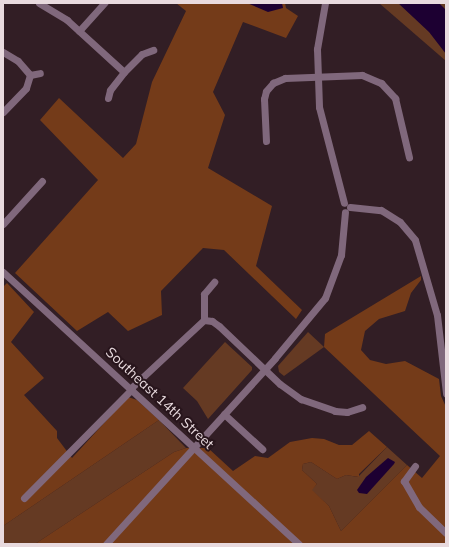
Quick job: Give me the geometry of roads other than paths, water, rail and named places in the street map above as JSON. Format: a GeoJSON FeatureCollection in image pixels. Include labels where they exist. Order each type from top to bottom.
{"type":"FeatureCollection","features":[{"type":"Feature","properties":{"kind":"street"},"geometry":{"type":"LineString","coordinates":[[39,3],[67,20],[124,72]]}},
{"type":"Feature","properties":{"kind":"street"},"geometry":{"type":"LineString","coordinates":[[79,31],[104,3]]}},
{"type":"Feature","properties":{"kind":"street"},"geometry":{"type":"LineString","coordinates":[[106,544],[224,414],[325,298],[341,255],[346,207],[321,119],[316,78],[317,49],[325,3]]}},
{"type":"Feature","properties":{"kind":"street"},"geometry":{"type":"LineString","coordinates":[[108,98],[110,90],[124,72],[142,54],[153,50]]}},
{"type":"Feature","properties":{"kind":"street"},"geometry":{"type":"LineString","coordinates":[[3,52],[18,61],[30,75]]}},
{"type":"Feature","properties":{"kind":"street"},"geometry":{"type":"LineString","coordinates":[[30,75],[40,73]]}},
{"type":"Feature","properties":{"kind":"street"},"geometry":{"type":"LineString","coordinates":[[3,112],[26,88],[30,75]]}},
{"type":"Feature","properties":{"kind":"street"},"geometry":{"type":"LineString","coordinates":[[266,141],[264,99],[270,86],[285,78],[316,78],[362,75],[381,83],[395,98],[409,157]]}},
{"type":"Feature","properties":{"kind":"street"},"geometry":{"type":"LineString","coordinates":[[3,224],[42,180]]}},
{"type":"Feature","properties":{"kind":"street"},"geometry":{"type":"LineString","coordinates":[[346,207],[369,207],[391,216],[415,240],[437,314],[446,393]]}},
{"type":"Feature","properties":{"kind":"street","name":"Southeast 14th Street"},"geometry":{"type":"LineString","coordinates":[[3,272],[299,544]]}},
{"type":"Feature","properties":{"kind":"street"},"geometry":{"type":"LineString","coordinates":[[24,498],[131,389],[204,320],[204,294],[214,282]]}},
{"type":"Feature","properties":{"kind":"street"},"geometry":{"type":"LineString","coordinates":[[204,320],[212,321],[219,326],[291,393],[310,403],[347,412],[362,407]]}},
{"type":"Feature","properties":{"kind":"street"},"geometry":{"type":"LineString","coordinates":[[224,414],[262,449]]}},
{"type":"Feature","properties":{"kind":"street"},"geometry":{"type":"LineString","coordinates":[[414,466],[404,481],[418,507],[446,533]]}}]}
